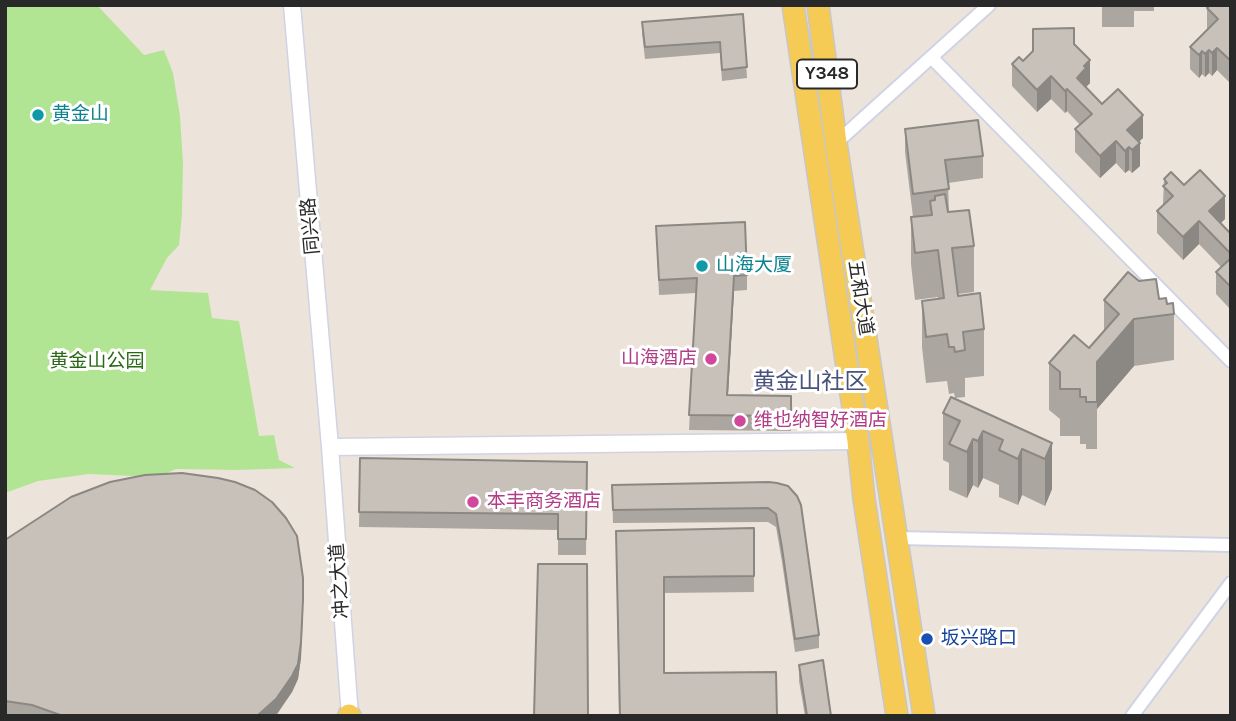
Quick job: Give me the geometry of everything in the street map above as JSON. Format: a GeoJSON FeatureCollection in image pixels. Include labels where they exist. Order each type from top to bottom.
{"type":"FeatureCollection","features":[{"type":"Feature","properties":{"kind":"main road","name":"五和大道"},"geometry":{"type":"LineString","coordinates":[[793,5],[897,716]]}},
{"type":"Feature","properties":{"kind":"main road","name":"五和大道"},"geometry":{"type":"LineString","coordinates":[[818,5],[836,143],[924,716]]}},
{"type":"Feature","properties":{"kind":"street","name":"同兴路"},"geometry":{"type":"LineString","coordinates":[[292,5],[330,447]]}},
{"type":"Feature","properties":{"kind":"street"},"geometry":{"type":"LineString","coordinates":[[836,143],[989,5]]}},
{"type":"Feature","properties":{"kind":"street"},"geometry":{"type":"LineString","coordinates":[[931,57],[1231,360]]}},
{"type":"Feature","properties":{"kind":"street"},"geometry":{"type":"LineString","coordinates":[[330,447],[858,441]]}},
{"type":"Feature","properties":{"kind":"street","name":"冲之大道"},"geometry":{"type":"LineString","coordinates":[[330,447],[350,716]]}},
{"type":"Feature","properties":{"kind":"street"},"geometry":{"type":"LineString","coordinates":[[897,538],[1231,545]]}},
{"type":"Feature","properties":{"kind":"street"},"geometry":{"type":"LineString","coordinates":[[1132,716],[1231,583]]}},
{"type":"Feature","properties":{"kind":"green space","name":"黄金山公园"},"geometry":{"type":"Polygon","coordinates":[[[5,5],[97,5],[144,55],[164,50],[173,73],[180,116],[182,214],[179,245],[167,258],[150,290],[208,293],[212,318],[239,321],[259,436],[274,435],[279,460],[295,468],[176,469],[158,477],[89,474],[38,481],[5,493],[5,5]]]}},
{"type":"Feature","properties":{"kind":"building"},"geometry":{"type":"Polygon","coordinates":[[[1210,5],[1231,6],[1231,61],[1217,48],[1212,53],[1209,50],[1205,54],[1202,51],[1199,55],[1190,47],[1218,19],[1207,8],[1210,5]]]}},
{"type":"Feature","properties":{"kind":"building"},"geometry":{"type":"Polygon","coordinates":[[[743,14],[747,67],[722,70],[720,42],[645,47],[642,22],[743,14]]]}},
{"type":"Feature","properties":{"kind":"building"},"geometry":{"type":"Polygon","coordinates":[[[1074,28],[1074,44],[1090,60],[1077,78],[1102,104],[1118,89],[1143,115],[1127,130],[1140,143],[1132,150],[1129,147],[1125,151],[1116,141],[1100,156],[1075,129],[1092,114],[1051,76],[1037,90],[1012,64],[1019,57],[1023,61],[1033,51],[1033,29],[1074,28]]]}},
{"type":"Feature","properties":{"kind":"building"},"geometry":{"type":"Polygon","coordinates":[[[978,120],[983,156],[945,160],[949,189],[913,194],[905,129],[978,120]]]}},
{"type":"Feature","properties":{"kind":"building"},"geometry":{"type":"Polygon","coordinates":[[[1200,170],[1225,196],[1209,211],[1231,234],[1231,254],[1199,221],[1183,237],[1157,211],[1173,196],[1163,186],[1167,183],[1164,179],[1171,172],[1184,185],[1200,170]]]}},
{"type":"Feature","properties":{"kind":"building"},"geometry":{"type":"Polygon","coordinates":[[[945,194],[948,212],[969,210],[974,246],[952,248],[958,296],[980,293],[984,329],[963,332],[965,350],[955,352],[954,347],[949,347],[947,334],[926,337],[922,301],[944,298],[938,250],[915,253],[911,217],[932,215],[930,201],[935,200],[935,196],[945,194]]]}},
{"type":"Feature","properties":{"kind":"building"},"geometry":{"type":"Polygon","coordinates":[[[745,222],[747,275],[734,276],[727,395],[791,396],[791,416],[689,415],[697,278],[659,280],[656,226],[745,222]]]}},
{"type":"Feature","properties":{"kind":"building"},"geometry":{"type":"Polygon","coordinates":[[[1231,258],[1231,287],[1216,272],[1231,258]]]}},
{"type":"Feature","properties":{"kind":"building"},"geometry":{"type":"Polygon","coordinates":[[[1128,272],[1139,281],[1156,279],[1159,299],[1166,298],[1167,304],[1173,303],[1174,314],[1134,319],[1097,362],[1097,402],[1086,402],[1086,397],[1080,397],[1080,389],[1060,389],[1060,372],[1049,363],[1074,335],[1089,348],[1119,314],[1104,300],[1128,272]]]}},
{"type":"Feature","properties":{"kind":"building"},"geometry":{"type":"Polygon","coordinates":[[[951,397],[1052,443],[1045,459],[1022,449],[1018,459],[999,450],[1003,440],[983,431],[978,441],[973,439],[967,452],[949,444],[960,421],[943,413],[951,397]]]}},
{"type":"Feature","properties":{"kind":"building","name":"本丰商务酒店"},"geometry":{"type":"Polygon","coordinates":[[[360,458],[587,462],[586,539],[558,539],[558,514],[359,512],[360,458]]]}},
{"type":"Feature","properties":{"kind":"building"},"geometry":{"type":"Polygon","coordinates":[[[182,473],[218,478],[255,490],[272,502],[297,536],[303,578],[301,642],[298,664],[276,699],[257,716],[63,716],[32,705],[5,701],[5,540],[71,497],[110,482],[145,475],[182,473]]]}},
{"type":"Feature","properties":{"kind":"building"},"geometry":{"type":"Polygon","coordinates":[[[769,482],[788,486],[801,505],[819,635],[795,639],[776,514],[768,508],[613,510],[612,485],[769,482]]]}},
{"type":"Feature","properties":{"kind":"building"},"geometry":{"type":"Polygon","coordinates":[[[754,528],[754,576],[664,577],[664,673],[776,672],[777,716],[620,716],[616,531],[754,528]]]}},
{"type":"Feature","properties":{"kind":"building"},"geometry":{"type":"Polygon","coordinates":[[[538,564],[587,564],[588,716],[534,716],[538,564]]]}},
{"type":"Feature","properties":{"kind":"building"},"geometry":{"type":"Polygon","coordinates":[[[823,660],[831,716],[807,716],[799,665],[823,660]]]}},
{"type":"Feature","properties":{"kind":"place","name":"黄金山"},"geometry":{"type":"Point","coordinates":[38,115]}},
{"type":"Feature","properties":{"kind":"place","name":"山海大厦"},"geometry":{"type":"Point","coordinates":[702,266]}},
{"type":"Feature","properties":{"kind":"place","name":"山海酒店"},"geometry":{"type":"Point","coordinates":[711,359]}},
{"type":"Feature","properties":{"kind":"place","name":"维也纳智好酒店"},"geometry":{"type":"Point","coordinates":[740,421]}},
{"type":"Feature","properties":{"kind":"place","name":"本丰商务酒店"},"geometry":{"type":"Point","coordinates":[473,502]}},
{"type":"Feature","properties":{"kind":"place","name":"坂兴路口"},"geometry":{"type":"Point","coordinates":[927,639]}},
{"type":"Feature","properties":{"kind":"district","name":"黄金山社区"},"geometry":{"type":"Point","coordinates":[810,382]}}]}
